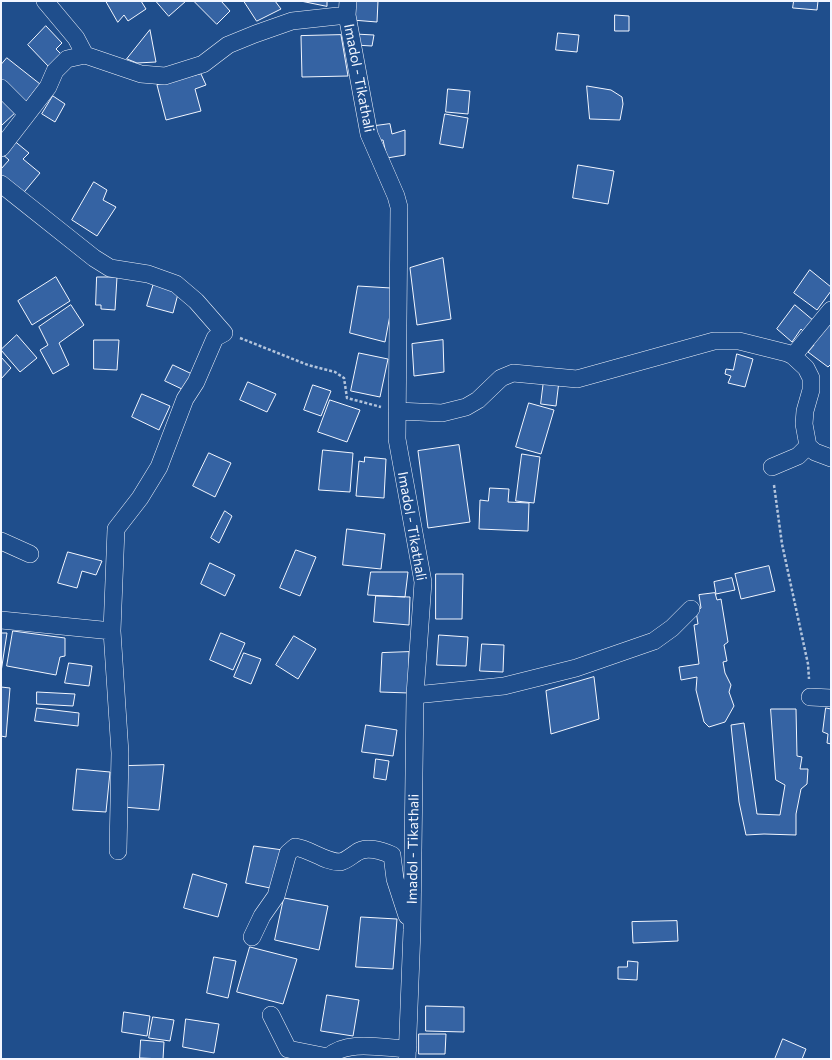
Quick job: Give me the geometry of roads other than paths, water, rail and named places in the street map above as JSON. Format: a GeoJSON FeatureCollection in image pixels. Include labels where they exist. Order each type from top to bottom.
{"type":"FeatureCollection","features":[{"type":"Feature","properties":{"kind":"street"},"geometry":{"type":"LineString","coordinates":[[45,1],[76,38],[85,55]]}},
{"type":"Feature","properties":{"kind":"street"},"geometry":{"type":"LineString","coordinates":[[1,148],[48,87],[56,71],[67,59],[85,55],[141,74],[165,76],[203,64],[228,45],[262,31],[292,21],[347,8]]}},
{"type":"Feature","properties":{"kind":"street","name":"Imadol - Tikathali"},"geometry":{"type":"LineString","coordinates":[[347,8],[369,134],[396,196],[399,207],[396,411],[397,439],[423,582],[415,695],[412,930],[408,1054]]}},
{"type":"Feature","properties":{"kind":"street"},"geometry":{"type":"LineString","coordinates":[[1,88],[27,114]]}},
{"type":"Feature","properties":{"kind":"street"},"geometry":{"type":"LineString","coordinates":[[1,184],[94,258],[110,268],[148,274],[176,284],[196,301],[224,333],[215,338],[196,382],[185,400],[159,467],[140,498],[116,529],[112,631],[120,753],[118,851]]}},
{"type":"Feature","properties":{"kind":"street"},"geometry":{"type":"LineString","coordinates":[[793,356],[831,310]]}},
{"type":"Feature","properties":{"kind":"street"},"geometry":{"type":"LineString","coordinates":[[396,411],[442,413],[466,408],[478,400],[501,378],[513,373],[577,379],[714,341],[739,341],[772,348],[793,356],[806,368],[811,378],[811,390],[805,411],[804,424],[808,446],[815,452],[831,458]]}},
{"type":"Feature","properties":{"kind":"street"},"geometry":{"type":"LineString","coordinates":[[772,467],[798,456],[808,446]]}},
{"type":"Feature","properties":{"kind":"street"},"geometry":{"type":"LineString","coordinates":[[1,541],[30,554]]}},
{"type":"Feature","properties":{"kind":"street"},"geometry":{"type":"LineString","coordinates":[[415,695],[504,686],[627,652],[654,641],[672,628],[691,609]]}},
{"type":"Feature","properties":{"kind":"street"},"geometry":{"type":"LineString","coordinates":[[1,620],[112,631]]}},
{"type":"Feature","properties":{"kind":"street"},"geometry":{"type":"LineString","coordinates":[[810,697],[831,698]]}},
{"type":"Feature","properties":{"kind":"street"},"geometry":{"type":"LineString","coordinates":[[252,937],[262,916],[276,896],[288,853],[295,847],[342,862],[357,852],[363,850],[373,849],[392,856],[395,879],[412,930]]}},
{"type":"Feature","properties":{"kind":"street"},"geometry":{"type":"LineString","coordinates":[[271,1015],[288,1049],[328,1058],[336,1050],[345,1048],[408,1054]]}}]}
